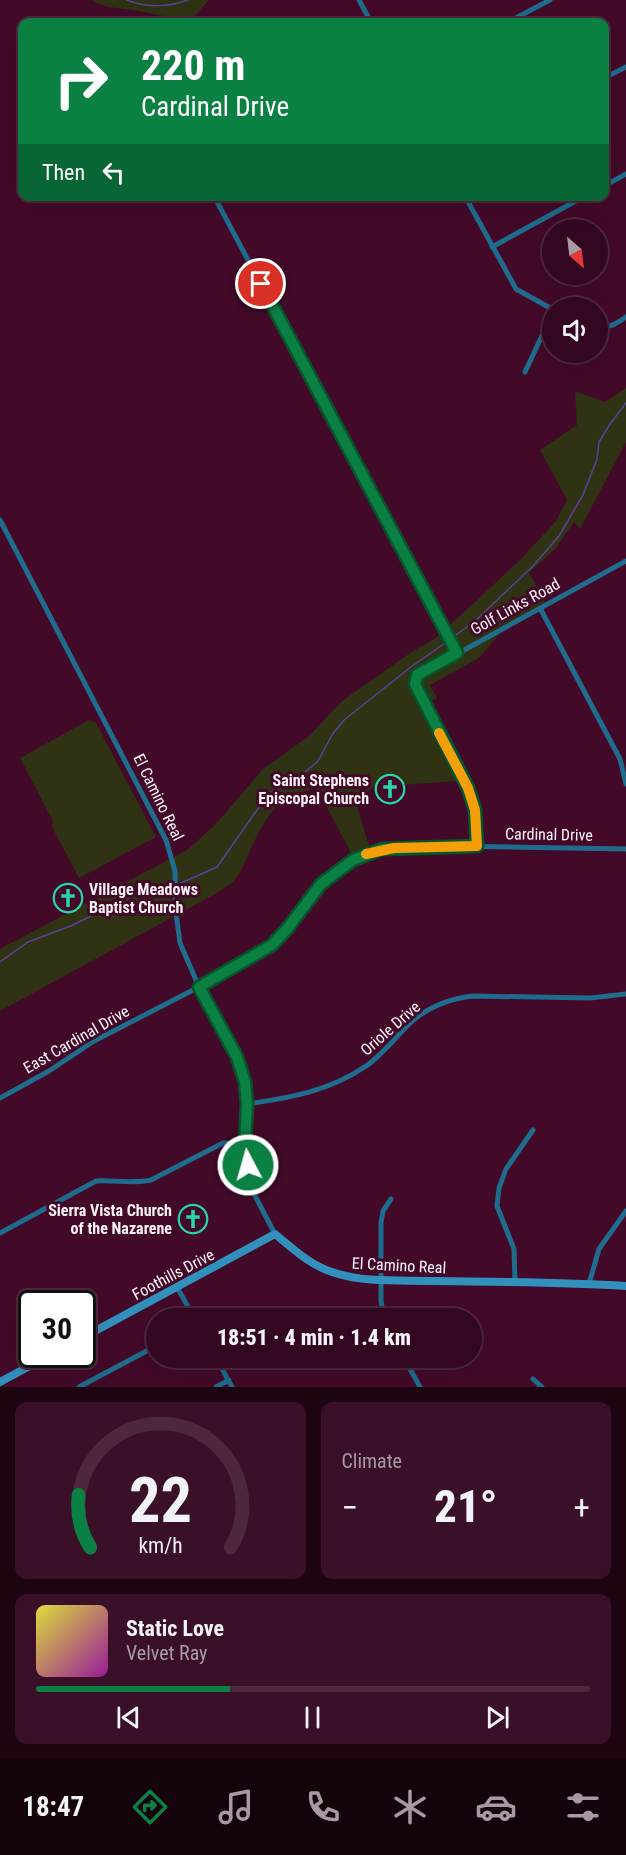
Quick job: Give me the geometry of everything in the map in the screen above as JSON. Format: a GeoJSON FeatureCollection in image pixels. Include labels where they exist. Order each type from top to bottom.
{"type":"FeatureCollection","features":[{"type":"Feature","properties":{"kind":"street"},"geometry":{"type":"LineString","coordinates":[[359,0],[369,18]]}},
{"type":"Feature","properties":{"kind":"street"},"geometry":{"type":"LineString","coordinates":[[516,18],[550,0]]}},
{"type":"Feature","properties":{"kind":"street"},"geometry":{"type":"LineString","coordinates":[[609,76],[626,67]]}},
{"type":"Feature","properties":{"kind":"street"},"geometry":{"type":"LineString","coordinates":[[609,183],[626,174]]}},
{"type":"Feature","properties":{"kind":"street"},"geometry":{"type":"LineString","coordinates":[[217,201],[457,653]]}},
{"type":"Feature","properties":{"kind":"street"},"geometry":{"type":"LineString","coordinates":[[468,201],[516,289],[542,303]]}},
{"type":"Feature","properties":{"kind":"street"},"geometry":{"type":"LineString","coordinates":[[492,247],[576,201]]}},
{"type":"Feature","properties":{"kind":"street"},"geometry":{"type":"LineString","coordinates":[[608,327],[626,317]]}},
{"type":"Feature","properties":{"kind":"street"},"geometry":{"type":"LineString","coordinates":[[525,372],[542,335]]}},
{"type":"Feature","properties":{"kind":"street","name":"El Camino Real"},"geometry":{"type":"LineString","coordinates":[[0,520],[172,855],[180,943],[199,987],[237,1057],[245,1082],[247,1104],[245,1143],[253,1191],[275,1234],[309,1260],[329,1271],[345,1276],[381,1280],[626,1286]]}},
{"type":"Feature","properties":{"kind":"street","name":"Golf Links Road"},"geometry":{"type":"LineString","coordinates":[[477,846],[475,810],[468,788],[416,691],[417,675],[626,561]]}},
{"type":"Feature","properties":{"kind":"street"},"geometry":{"type":"LineString","coordinates":[[540,608],[620,759],[626,784]]}},
{"type":"Feature","properties":{"kind":"street","name":"Cardinal Drive"},"geometry":{"type":"LineString","coordinates":[[199,987],[272,945],[321,884],[353,860],[382,849],[477,846],[626,849]]}},
{"type":"Feature","properties":{"kind":"street","name":"East Cardinal Drive"},"geometry":{"type":"LineString","coordinates":[[0,1098],[49,1071],[94,1041],[199,987]]}},
{"type":"Feature","properties":{"kind":"street","name":"Oriole Drive"},"geometry":{"type":"LineString","coordinates":[[247,1104],[297,1097],[342,1080],[377,1057],[417,1018],[455,999],[472,996],[590,998],[626,994]]}},
{"type":"Feature","properties":{"kind":"street"},"geometry":{"type":"LineString","coordinates":[[515,1283],[514,1249],[497,1206],[499,1188],[506,1169],[533,1130]]}},
{"type":"Feature","properties":{"kind":"street"},"geometry":{"type":"LineString","coordinates":[[0,1233],[96,1181],[138,1183],[151,1180],[223,1143],[245,1143]]}},
{"type":"Feature","properties":{"kind":"street"},"geometry":{"type":"LineString","coordinates":[[382,1308],[381,1222],[383,1211],[391,1199]]}},
{"type":"Feature","properties":{"kind":"street"},"geometry":{"type":"LineString","coordinates":[[589,1284],[599,1249],[626,1211]]}},
{"type":"Feature","properties":{"kind":"street","name":"Foothills Drive"},"geometry":{"type":"LineString","coordinates":[[96,1330],[275,1234]]}},
{"type":"Feature","properties":{"kind":"street"},"geometry":{"type":"LineString","coordinates":[[177,1287],[189,1308]]}},
{"type":"Feature","properties":{"kind":"street"},"geometry":{"type":"LineString","coordinates":[[79,1387],[146,1351]]}},
{"type":"Feature","properties":{"kind":"street"},"geometry":{"type":"LineString","coordinates":[[0,1382],[26,1368]]}},
{"type":"Feature","properties":{"kind":"street"},"geometry":{"type":"LineString","coordinates":[[222,1368],[232,1387]]}},
{"type":"Feature","properties":{"kind":"street"},"geometry":{"type":"LineString","coordinates":[[410,1368],[420,1387]]}},
{"type":"Feature","properties":{"kind":"street"},"geometry":{"type":"LineString","coordinates":[[533,1379],[542,1387]]}},
{"type":"Feature","properties":{"kind":"street"},"geometry":{"type":"LineString","coordinates":[[216,1387],[229,1380]]}},
{"type":"Feature","properties":{"kind":"green space"},"geometry":{"type":"Polygon","coordinates":[[[91,0],[209,0],[194,17],[177,17],[111,7],[91,0]]]}},
{"type":"Feature","properties":{"kind":"green space"},"geometry":{"type":"Polygon","coordinates":[[[626,388],[626,442],[580,529],[574,522],[556,548],[529,573],[545,602],[501,632],[479,658],[430,685],[437,698],[420,708],[457,781],[374,787],[355,800],[370,849],[352,855],[317,788],[286,799],[266,820],[240,873],[230,885],[0,1011],[0,949],[187,850],[215,825],[263,769],[309,736],[342,701],[413,651],[436,638],[522,558],[556,521],[567,500],[540,450],[577,425],[575,391],[605,402],[626,388]]]}},
{"type":"Feature","properties":{"kind":"green space"},"geometry":{"type":"Polygon","coordinates":[[[89,720],[96,723],[156,837],[79,878],[51,825],[54,823],[20,758],[89,720]]]}},
{"type":"Feature","properties":{"kind":"waterway"},"geometry":{"type":"LineString","coordinates":[[127,0],[158,6],[188,0]]}},
{"type":"Feature","properties":{"kind":"waterway"},"geometry":{"type":"LineString","coordinates":[[452,638],[475,621],[533,566],[559,536],[583,495],[597,459],[599,442],[626,403]]}},
{"type":"Feature","properties":{"kind":"waterway"},"geometry":{"type":"LineString","coordinates":[[179,884],[217,867],[259,807],[272,792],[299,777],[318,761],[332,735],[344,720],[448,641]]}},
{"type":"Feature","properties":{"kind":"waterway"},"geometry":{"type":"LineString","coordinates":[[0,962],[28,942],[73,925],[129,897],[174,884]]}},
{"type":"Feature","properties":{"kind":"slow traffic"},"geometry":{"type":"LineString","coordinates":[[366,854],[394,848],[477,846],[475,810],[468,788],[439,733]]}},
{"type":"Feature","properties":{"kind":"place","name":"Saint Stephens Episcopal Church"},"geometry":{"type":"Point","coordinates":[390,789]}},
{"type":"Feature","properties":{"kind":"place","name":"Village Meadows Baptist Church"},"geometry":{"type":"Point","coordinates":[68,898]}},
{"type":"Feature","properties":{"kind":"place","name":"Sierra Vista Church of the Nazarene"},"geometry":{"type":"Point","coordinates":[193,1219]}},
{"type":"Feature","properties":{"kind":"route"},"geometry":{"type":"LineString","coordinates":[[248,1165],[245,1143],[247,1104],[245,1082],[237,1057],[199,987],[272,945],[296,919],[299,911],[321,884],[353,860],[369,852],[382,849],[477,846],[475,810],[468,788],[416,691],[415,684],[417,675],[457,653],[261,284]]}}]}
